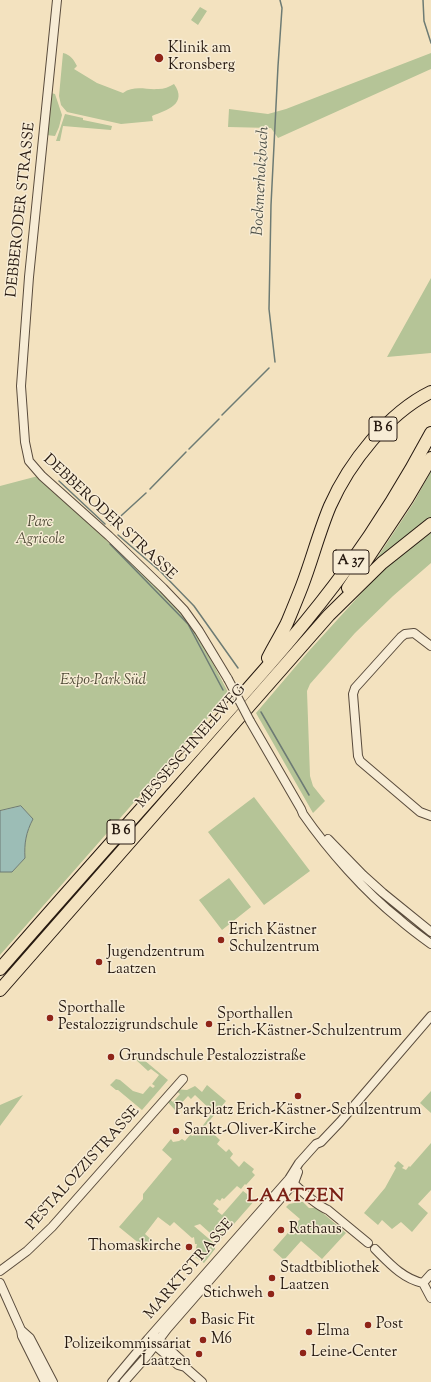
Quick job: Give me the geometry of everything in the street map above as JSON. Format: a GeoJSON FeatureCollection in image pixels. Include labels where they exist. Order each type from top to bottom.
{"type":"FeatureCollection","features":[{"type":"Feature","properties":{"kind":"highway","name":"B 6"},"geometry":{"type":"LineString","coordinates":[[256,680],[287,623],[331,506],[345,477],[367,446],[382,429],[408,407],[431,392]]}},
{"type":"Feature","properties":{"kind":"highway","name":"A 37"},"geometry":{"type":"LineString","coordinates":[[256,680],[317,608],[364,544],[397,494],[431,433]]}},
{"type":"Feature","properties":{"kind":"highway","name":"A 37"},"geometry":{"type":"LineString","coordinates":[[329,615],[379,543],[431,458]]}},
{"type":"Feature","properties":{"kind":"highway","name":"B 6"},"geometry":{"type":"LineString","coordinates":[[329,615],[382,563],[431,524]]}},
{"type":"Feature","properties":{"kind":"highway","name":"MESSESCHNELLWEG"},"geometry":{"type":"LineString","coordinates":[[0,990],[329,615]]}},
{"type":"Feature","properties":{"kind":"highway","name":"MESSESCHNELLWEG"},"geometry":{"type":"LineString","coordinates":[[0,969],[256,680]]}},
{"type":"Feature","properties":{"kind":"street","name":"DEBBERODER STRASSE"},"geometry":{"type":"LineString","coordinates":[[57,0],[29,277],[21,379],[25,442],[29,461],[42,476],[164,588],[184,610],[199,631],[228,679],[250,721],[301,809],[307,812],[355,871]]}},
{"type":"Feature","properties":{"kind":"street"},"geometry":{"type":"LineString","coordinates":[[431,646],[414,633],[405,634],[355,688],[353,694],[358,756],[360,760],[420,812],[431,816]]}},
{"type":"Feature","properties":{"kind":"street"},"geometry":{"type":"LineString","coordinates":[[355,871],[431,932]]}},
{"type":"Feature","properties":{"kind":"street"},"geometry":{"type":"LineString","coordinates":[[355,871],[398,919],[431,944]]}},
{"type":"Feature","properties":{"kind":"street","name":"MARKTSTRASSE"},"geometry":{"type":"LineString","coordinates":[[124,1382],[291,1181],[299,1163],[316,1144],[321,1142],[430,1019]]}},
{"type":"Feature","properties":{"kind":"street","name":"PESTALOZZISTRASSE"},"geometry":{"type":"LineString","coordinates":[[0,1271],[27,1251],[52,1228],[183,1079]]}},
{"type":"Feature","properties":{"kind":"street"},"geometry":{"type":"LineString","coordinates":[[291,1181],[321,1207],[328,1210],[368,1243]]}},
{"type":"Feature","properties":{"kind":"street","name":"MARKTSTRASSE"},"geometry":{"type":"LineString","coordinates":[[112,1382],[150,1336],[291,1181]]}},
{"type":"Feature","properties":{"kind":"street"},"geometry":{"type":"LineString","coordinates":[[375,1249],[404,1276],[423,1283],[431,1298]]}},
{"type":"Feature","properties":{"kind":"street"},"geometry":{"type":"LineString","coordinates":[[423,1283],[431,1274]]}},
{"type":"Feature","properties":{"kind":"street"},"geometry":{"type":"LineString","coordinates":[[0,1283],[21,1330],[22,1336],[45,1382]]}},
{"type":"Feature","properties":{"kind":"street"},"geometry":{"type":"LineString","coordinates":[[21,1330],[30,1338],[53,1382]]}},
{"type":"Feature","properties":{"kind":"street"},"geometry":{"type":"LineString","coordinates":[[150,1336],[178,1365],[185,1367],[202,1382]]}},
{"type":"Feature","properties":{"kind":"green space"},"geometry":{"type":"Polygon","coordinates":[[[200,7],[207,11],[198,25],[191,20],[200,7]]]}},
{"type":"Feature","properties":{"kind":"green space"},"geometry":{"type":"Polygon","coordinates":[[[63,53],[73,59],[77,66],[74,69],[97,83],[123,93],[136,88],[162,89],[174,84],[178,91],[179,97],[174,105],[169,109],[152,116],[153,121],[121,124],[67,112],[61,105],[59,96],[63,53]]]}},
{"type":"Feature","properties":{"kind":"green space"},"geometry":{"type":"Polygon","coordinates":[[[431,53],[431,69],[278,138],[271,128],[228,127],[229,109],[268,114],[286,109],[431,53]]]}},
{"type":"Feature","properties":{"kind":"green space"},"geometry":{"type":"Polygon","coordinates":[[[51,93],[55,94],[62,115],[55,136],[46,135],[51,93]]]}},
{"type":"Feature","properties":{"kind":"green space"},"geometry":{"type":"Polygon","coordinates":[[[65,114],[83,118],[83,120],[112,126],[111,130],[63,126],[60,141],[56,141],[65,114]]]}},
{"type":"Feature","properties":{"kind":"green space"},"geometry":{"type":"Polygon","coordinates":[[[431,278],[431,353],[387,357],[431,278]]]}},
{"type":"Feature","properties":{"kind":"green space"},"geometry":{"type":"Polygon","coordinates":[[[431,471],[431,519],[371,567],[414,502],[431,471]]]}},
{"type":"Feature","properties":{"kind":"green space","name":"Expo-Park Süd"},"geometry":{"type":"Polygon","coordinates":[[[38,476],[170,600],[188,622],[229,694],[0,955],[0,872],[12,872],[25,858],[26,838],[33,819],[21,806],[0,811],[0,486],[38,476]]]}},
{"type":"Feature","properties":{"kind":"green space"},"geometry":{"type":"Polygon","coordinates":[[[431,533],[431,563],[393,596],[355,633],[310,684],[307,691],[310,776],[313,786],[325,801],[313,813],[256,713],[308,652],[386,567],[431,533]]]}},
{"type":"Feature","properties":{"kind":"green space"},"geometry":{"type":"Polygon","coordinates":[[[254,797],[310,871],[264,905],[208,832],[254,797]]]}},
{"type":"Feature","properties":{"kind":"green space"},"geometry":{"type":"Polygon","coordinates":[[[229,878],[251,907],[222,930],[199,900],[229,878]]]}},
{"type":"Feature","properties":{"kind":"green space"},"geometry":{"type":"Polygon","coordinates":[[[138,1055],[168,1080],[142,1110],[110,1085],[116,1079],[120,1080],[133,1091],[143,1094],[150,1086],[153,1088],[155,1086],[152,1084],[159,1075],[151,1069],[148,1071],[135,1059],[138,1055]]]}},
{"type":"Feature","properties":{"kind":"green space"},"geometry":{"type":"Polygon","coordinates":[[[207,1085],[226,1101],[205,1126],[220,1140],[217,1144],[226,1152],[229,1149],[233,1154],[230,1158],[239,1167],[244,1161],[254,1169],[252,1172],[255,1175],[241,1189],[237,1186],[224,1199],[222,1198],[220,1201],[217,1199],[213,1204],[219,1209],[217,1211],[222,1215],[243,1191],[255,1200],[219,1241],[200,1224],[194,1226],[215,1244],[215,1249],[204,1263],[195,1257],[198,1255],[195,1252],[197,1244],[195,1244],[194,1237],[192,1238],[174,1222],[170,1226],[158,1217],[145,1234],[153,1241],[146,1249],[119,1227],[143,1199],[143,1194],[172,1159],[162,1150],[171,1139],[173,1142],[182,1139],[185,1141],[190,1135],[193,1136],[198,1132],[213,1112],[195,1095],[191,1099],[188,1096],[175,1110],[165,1099],[167,1097],[173,1102],[180,1094],[174,1089],[187,1090],[195,1086],[202,1092],[207,1085]]]}},
{"type":"Feature","properties":{"kind":"green space"},"geometry":{"type":"Polygon","coordinates":[[[431,1091],[431,1113],[420,1103],[431,1091]]]}},
{"type":"Feature","properties":{"kind":"green space"},"geometry":{"type":"Polygon","coordinates":[[[23,1095],[0,1126],[0,1105],[23,1095]]]}},
{"type":"Feature","properties":{"kind":"green space"},"geometry":{"type":"Polygon","coordinates":[[[431,1143],[431,1190],[418,1204],[428,1213],[412,1232],[401,1222],[392,1229],[382,1220],[378,1225],[364,1213],[385,1188],[396,1168],[394,1166],[398,1161],[404,1166],[402,1168],[406,1170],[431,1143]]]}},
{"type":"Feature","properties":{"kind":"green space"},"geometry":{"type":"Polygon","coordinates":[[[303,1202],[309,1208],[317,1208],[346,1233],[322,1259],[301,1241],[284,1260],[273,1250],[300,1219],[286,1207],[289,1204],[303,1202]]]}},
{"type":"Feature","properties":{"kind":"water"},"geometry":{"type":"Polygon","coordinates":[[[21,806],[33,819],[26,838],[25,858],[12,872],[0,872],[0,811],[21,806]]]}},
{"type":"Feature","properties":{"kind":"waterway","name":"Bockmerholzbach"},"geometry":{"type":"LineString","coordinates":[[275,362],[269,309],[271,205],[282,8],[280,0]]}},
{"type":"Feature","properties":{"kind":"waterway"},"geometry":{"type":"LineString","coordinates":[[423,0],[424,21],[431,43]]}},
{"type":"Feature","properties":{"kind":"waterway","name":"Bockmerholzbach"},"geometry":{"type":"LineString","coordinates":[[222,415],[269,368]]}},
{"type":"Feature","properties":{"kind":"waterway","name":"Bockmerholzbach"},"geometry":{"type":"LineString","coordinates":[[189,449],[219,419]]}},
{"type":"Feature","properties":{"kind":"waterway","name":"Bockmerholzbach"},"geometry":{"type":"LineString","coordinates":[[150,489],[186,452]]}},
{"type":"Feature","properties":{"kind":"waterway"},"geometry":{"type":"LineString","coordinates":[[59,481],[105,524]]}},
{"type":"Feature","properties":{"kind":"waterway","name":"Bockmerholzbach"},"geometry":{"type":"LineString","coordinates":[[111,525],[146,493]]}},
{"type":"Feature","properties":{"kind":"waterway","name":"Bockmerholzbach"},"geometry":{"type":"LineString","coordinates":[[118,535],[161,572],[194,606],[238,668]]}},
{"type":"Feature","properties":{"kind":"waterway"},"geometry":{"type":"LineString","coordinates":[[110,544],[188,624],[223,690]]}},
{"type":"Feature","properties":{"kind":"waterway","name":"Bockmerholzbach"},"geometry":{"type":"LineString","coordinates":[[261,712],[309,795]]}},
{"type":"Feature","properties":{"kind":"place","name":"Klinik am Kronsberg"},"geometry":{"type":"Point","coordinates":[159,58]}},
{"type":"Feature","properties":{"kind":"place","name":"Erich Kästner Schulzentrum"},"geometry":{"type":"Point","coordinates":[221,940]}},
{"type":"Feature","properties":{"kind":"place","name":"Jugendzentrum Laatzen"},"geometry":{"type":"Point","coordinates":[99,962]}},
{"type":"Feature","properties":{"kind":"place","name":"Sporthalle Pestalozzigrundschule"},"geometry":{"type":"Point","coordinates":[50,1018]}},
{"type":"Feature","properties":{"kind":"place","name":"Sporthallen Erich-Kästner-Schulzentrum"},"geometry":{"type":"Point","coordinates":[209,1024]}},
{"type":"Feature","properties":{"kind":"place","name":"Grundschule Pestalozzistraße"},"geometry":{"type":"Point","coordinates":[111,1057]}},
{"type":"Feature","properties":{"kind":"place","name":"Parkplatz Erich-Kästner-Schulzentrum"},"geometry":{"type":"Point","coordinates":[298,1096]}},
{"type":"Feature","properties":{"kind":"place","name":"Sankt-Oliver-Kirche"},"geometry":{"type":"Point","coordinates":[176,1131]}},
{"type":"Feature","properties":{"kind":"place","name":"Rathaus"},"geometry":{"type":"Point","coordinates":[281,1230]}},
{"type":"Feature","properties":{"kind":"place","name":"Thomaskirche"},"geometry":{"type":"Point","coordinates":[189,1247]}},
{"type":"Feature","properties":{"kind":"place","name":"Stadtbibliothek Laatzen"},"geometry":{"type":"Point","coordinates":[272,1278]}},
{"type":"Feature","properties":{"kind":"place","name":"Stichweh"},"geometry":{"type":"Point","coordinates":[271,1294]}},
{"type":"Feature","properties":{"kind":"place","name":"Basic Fit"},"geometry":{"type":"Point","coordinates":[193,1321]}},
{"type":"Feature","properties":{"kind":"place","name":"Post"},"geometry":{"type":"Point","coordinates":[368,1325]}},
{"type":"Feature","properties":{"kind":"place","name":"Elma"},"geometry":{"type":"Point","coordinates":[309,1332]}},
{"type":"Feature","properties":{"kind":"place","name":"M6"},"geometry":{"type":"Point","coordinates":[203,1340]}},
{"type":"Feature","properties":{"kind":"place","name":"Leine-Center"},"geometry":{"type":"Point","coordinates":[303,1353]}},
{"type":"Feature","properties":{"kind":"place","name":"Polizeikommissariat Laatzen"},"geometry":{"type":"Point","coordinates":[199,1354]}},
{"type":"Feature","properties":{"kind":"district","name":"LAATZEN"},"geometry":{"type":"Point","coordinates":[296,1198]}},
{"type":"Feature","properties":{"kind":"park label","name":"Parc Agricole"},"geometry":{"type":"Point","coordinates":[40,532]}}]}
